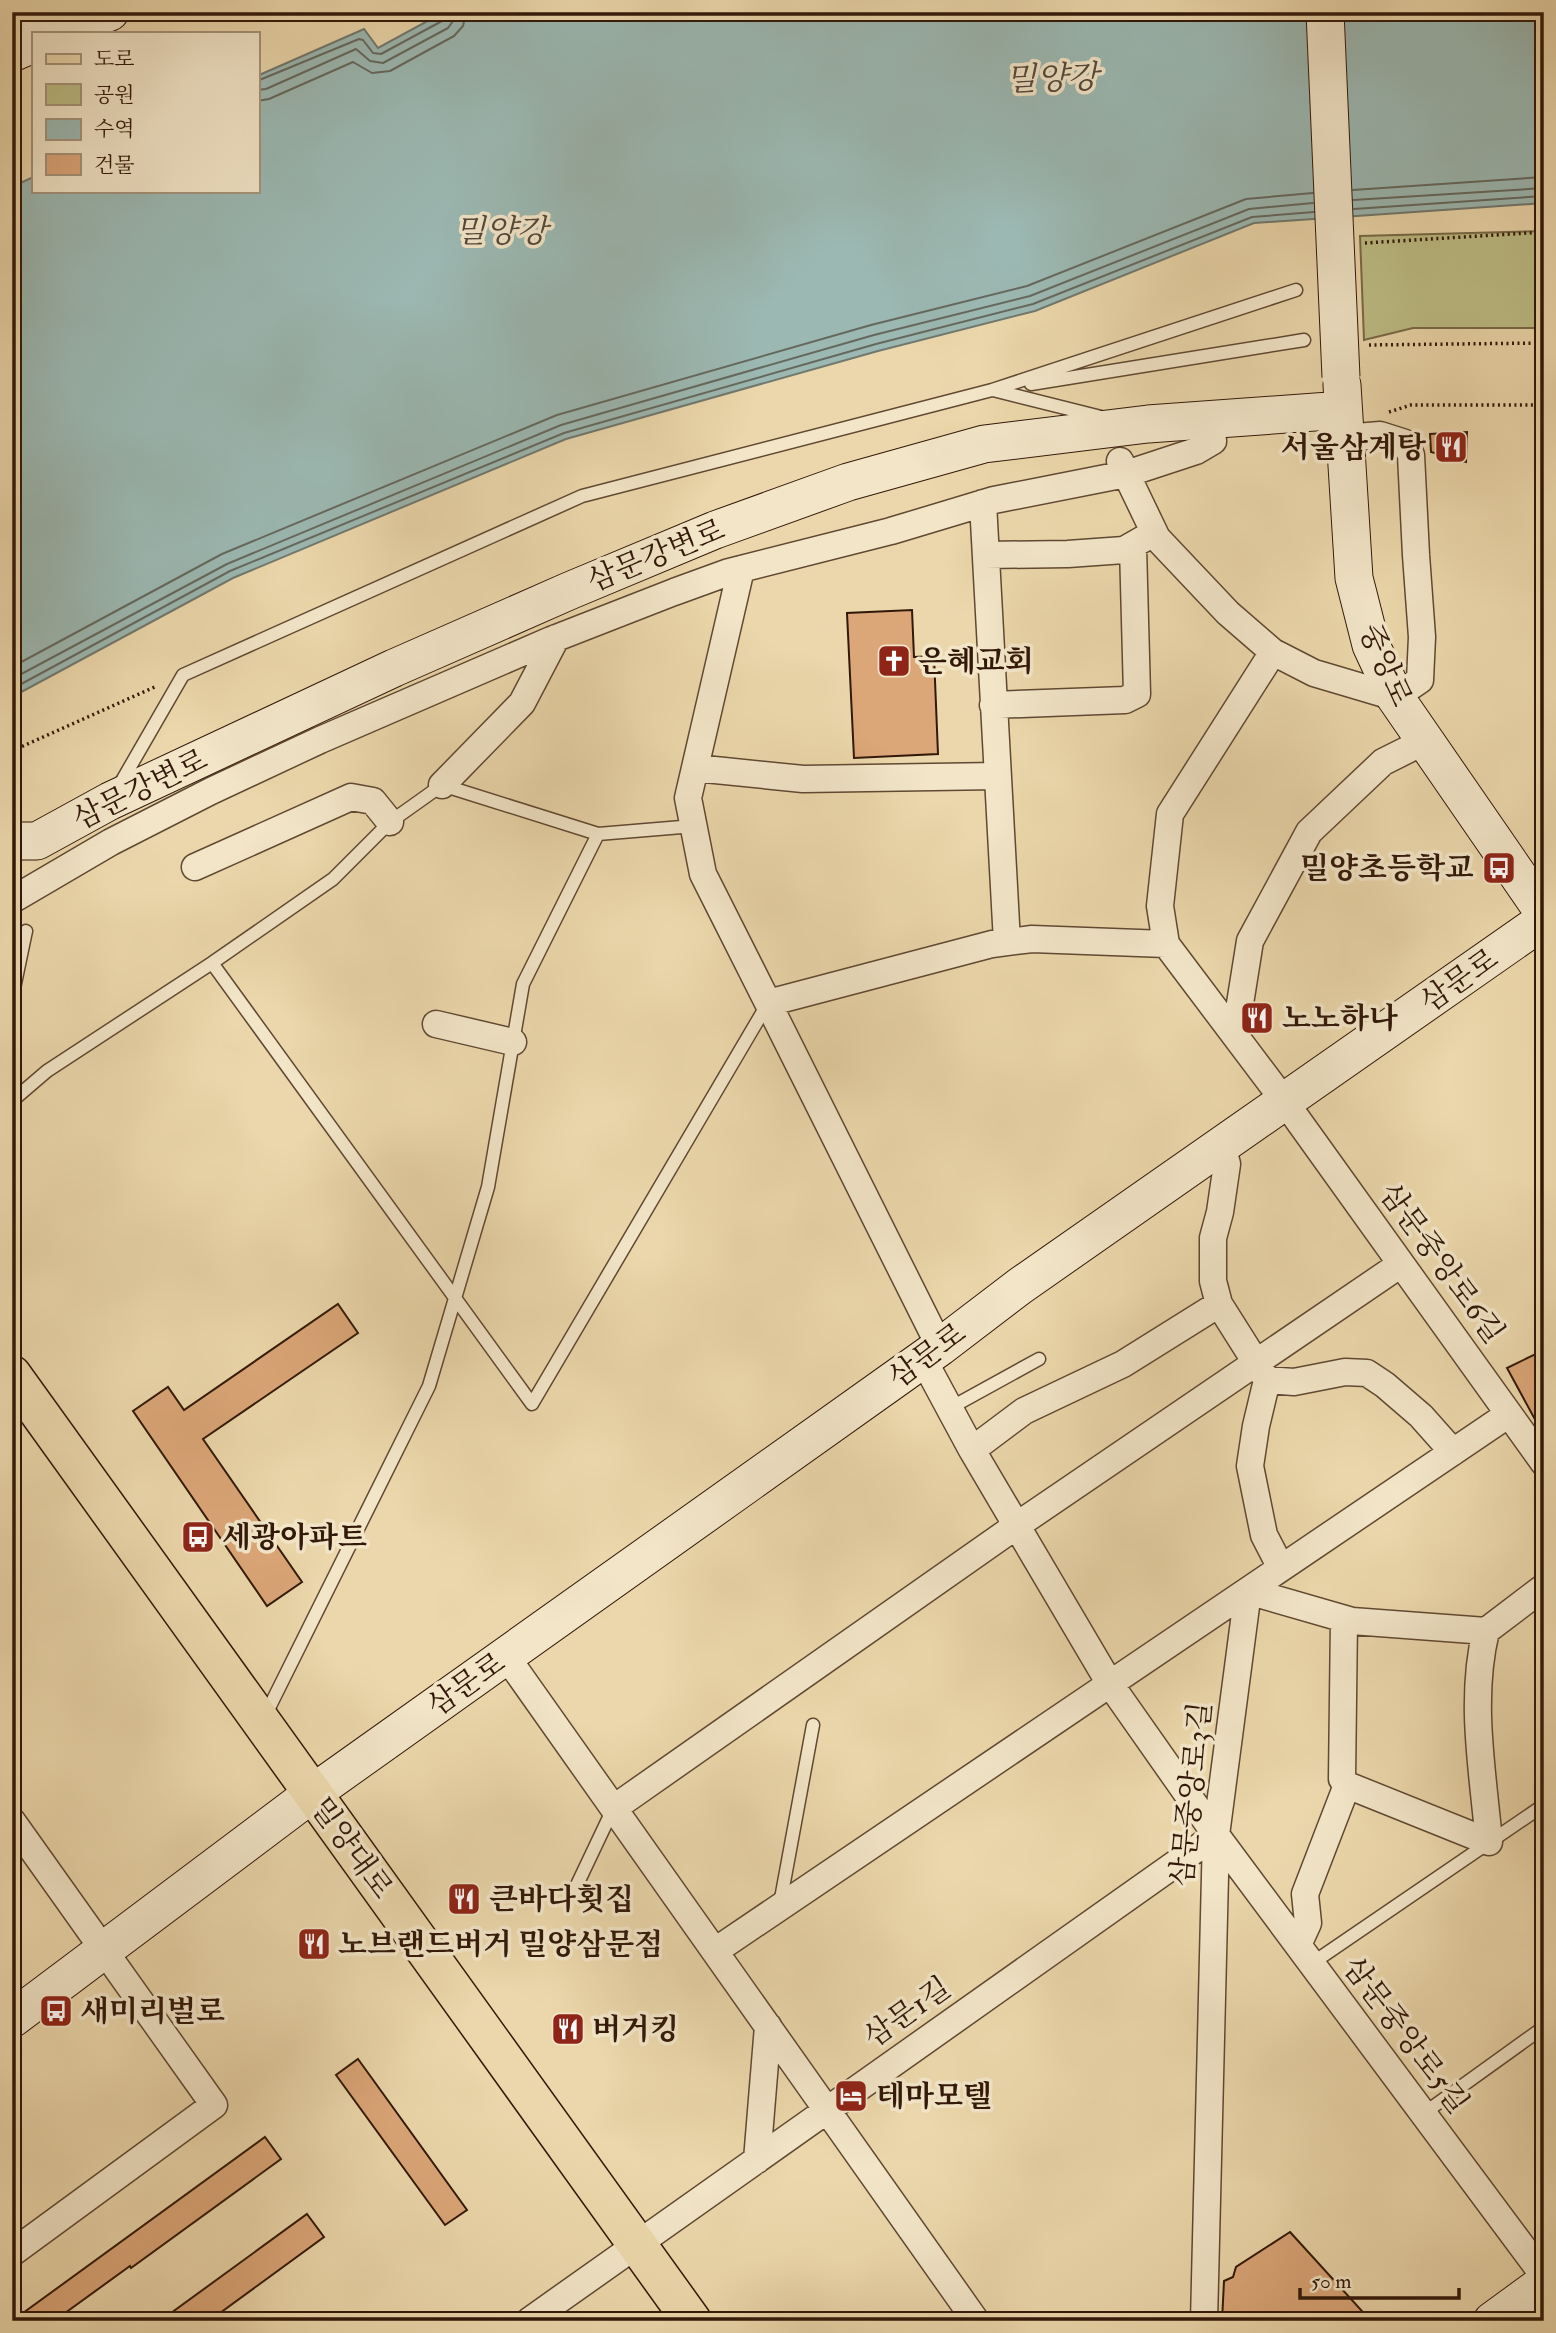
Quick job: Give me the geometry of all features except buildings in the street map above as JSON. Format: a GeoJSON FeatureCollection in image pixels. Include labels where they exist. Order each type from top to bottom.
{"type":"FeatureCollection","features":[{"type":"Feature","properties":{"kind":"main road","name":"밀양대로"},"geometry":{"type":"LineString","coordinates":[[12,1375],[692,2321]]}},
{"type":"Feature","properties":{"kind":"street"},"geometry":{"type":"LineString","coordinates":[[12,32],[22,28],[51,27],[110,12]]}},
{"type":"Feature","properties":{"kind":"street","name":"중앙로"},"geometry":{"type":"LineString","coordinates":[[1325,12],[1343,413],[1354,578],[1371,645],[1395,696],[1544,913]]}},
{"type":"Feature","properties":{"kind":"street"},"geometry":{"type":"LineString","coordinates":[[12,53],[32,40]]}},
{"type":"Feature","properties":{"kind":"street"},"geometry":{"type":"LineString","coordinates":[[986,555],[1124,550],[1144,539],[1157,538],[1228,613],[1273,652],[1314,673],[1395,696],[1420,680],[1422,637],[1411,455],[1405,443],[1380,435],[1343,413]]}},
{"type":"Feature","properties":{"kind":"street","name":"삼문강변로"},"geometry":{"type":"LineString","coordinates":[[21,846],[110,801],[394,668],[715,530],[848,482],[984,444],[1136,426],[1343,413]]}},
{"type":"Feature","properties":{"kind":"street"},"geometry":{"type":"LineString","coordinates":[[12,900],[111,842],[211,791],[320,740],[556,638],[741,569],[891,531],[984,503],[1196,451],[1213,440],[1211,420]]}},
{"type":"Feature","properties":{"kind":"street"},"geometry":{"type":"LineString","coordinates":[[993,705],[1125,700],[1138,694],[1144,539],[1123,467]]}},
{"type":"Feature","properties":{"kind":"street"},"geometry":{"type":"LineString","coordinates":[[984,503],[1007,942]]}},
{"type":"Feature","properties":{"kind":"street","name":"삼문중앙로5길"},"geometry":{"type":"LineString","coordinates":[[741,569],[688,798],[703,874],[768,1003],[932,1353],[950,1408],[1110,1684],[1216,1835],[1544,2276]]}},
{"type":"Feature","properties":{"kind":"street"},"geometry":{"type":"LineString","coordinates":[[442,785],[523,703],[556,638]]}},
{"type":"Feature","properties":{"kind":"street"},"geometry":{"type":"LineString","coordinates":[[768,1003],[992,944],[1032,939],[1166,944],[1160,906],[1170,814],[1273,652]]}},
{"type":"Feature","properties":{"kind":"street"},"geometry":{"type":"LineString","coordinates":[[1234,1035],[1250,941],[1309,832],[1383,762],[1425,741]]}},
{"type":"Feature","properties":{"kind":"street"},"geometry":{"type":"LineString","coordinates":[[695,768],[803,779],[997,776]]}},
{"type":"Feature","properties":{"kind":"street"},"geometry":{"type":"LineString","coordinates":[[195,867],[351,797],[373,801],[390,822]]}},
{"type":"Feature","properties":{"kind":"street","name":"삼문로"},"geometry":{"type":"LineString","coordinates":[[313,1793],[932,1353],[1020,1286],[1544,920]]}},
{"type":"Feature","properties":{"kind":"street","name":"삼문중앙로6길"},"geometry":{"type":"LineString","coordinates":[[1166,944],[1285,1102],[1544,1463]]}},
{"type":"Feature","properties":{"kind":"street"},"geometry":{"type":"LineString","coordinates":[[436,1024],[513,1042]]}},
{"type":"Feature","properties":{"kind":"street"},"geometry":{"type":"LineString","coordinates":[[1222,1146],[1227,1164],[1213,1238],[1213,1281],[1219,1304],[1262,1371],[1294,1382],[1345,1372],[1367,1373],[1421,1416],[1453,1452]]}},
{"type":"Feature","properties":{"kind":"street"},"geometry":{"type":"LineString","coordinates":[[614,1808],[1016,1526],[1262,1371],[1401,1264]]}},
{"type":"Feature","properties":{"kind":"street"},"geometry":{"type":"LineString","coordinates":[[972,1450],[1024,1411],[1124,1364],[1219,1304]]}},
{"type":"Feature","properties":{"kind":"street"},"geometry":{"type":"LineString","coordinates":[[1262,1371],[1250,1466],[1264,1535],[1281,1568]]}},
{"type":"Feature","properties":{"kind":"street"},"geometry":{"type":"LineString","coordinates":[[715,1951],[1509,1414]]}},
{"type":"Feature","properties":{"kind":"street"},"geometry":{"type":"LineString","coordinates":[[1344,1619],[1342,1779],[1347,1785],[1489,1842],[1478,1705],[1480,1655],[1486,1631],[1544,1587]]}},
{"type":"Feature","properties":{"kind":"street"},"geometry":{"type":"LineString","coordinates":[[1248,1591],[1344,1619],[1486,1631]]}},
{"type":"Feature","properties":{"kind":"street","name":"삼문중앙로3길"},"geometry":{"type":"LineString","coordinates":[[1204,2321],[1216,1835],[1248,1591]]}},
{"type":"Feature","properties":{"kind":"street"},"geometry":{"type":"LineString","coordinates":[[506,1656],[976,2321]]}},
{"type":"Feature","properties":{"kind":"street"},"geometry":{"type":"LineString","coordinates":[[1305,1954],[1308,1923],[1305,1894],[1347,1785]]}},
{"type":"Feature","properties":{"kind":"street"},"geometry":{"type":"LineString","coordinates":[[12,2019],[313,1793]]}},
{"type":"Feature","properties":{"kind":"street"},"geometry":{"type":"LineString","coordinates":[[12,1821],[214,2105],[12,2253]]}},
{"type":"Feature","properties":{"kind":"street","name":"삼문1길"},"geometry":{"type":"LineString","coordinates":[[529,2321],[1216,1835]]}},
{"type":"Feature","properties":{"kind":"street"},"geometry":{"type":"LineString","coordinates":[[757,2160],[768,2026]]}},
{"type":"Feature","properties":{"kind":"street"},"geometry":{"type":"LineString","coordinates":[[1492,2321],[1544,2283]]}},
{"type":"Feature","properties":{"kind":"lane"},"geometry":{"type":"LineString","coordinates":[[110,801],[183,675],[582,496],[992,390],[1296,290]]}},
{"type":"Feature","properties":{"kind":"lane"},"geometry":{"type":"LineString","coordinates":[[992,390],[1304,340]]}},
{"type":"Feature","properties":{"kind":"lane"},"geometry":{"type":"LineString","coordinates":[[992,390],[1136,426]]}},
{"type":"Feature","properties":{"kind":"lane"},"geometry":{"type":"LineString","coordinates":[[12,1101],[47,1071],[333,880],[390,822],[442,785],[598,834],[694,826]]}},
{"type":"Feature","properties":{"kind":"lane"},"geometry":{"type":"LineString","coordinates":[[262,1722],[429,1386],[488,1187],[523,984],[598,834]]}},
{"type":"Feature","properties":{"kind":"lane"},"geometry":{"type":"LineString","coordinates":[[12,998],[26,931]]}},
{"type":"Feature","properties":{"kind":"lane"},"geometry":{"type":"LineString","coordinates":[[212,963],[532,1404],[768,1003]]}},
{"type":"Feature","properties":{"kind":"lane"},"geometry":{"type":"LineString","coordinates":[[950,1408],[1040,1359]]}},
{"type":"Feature","properties":{"kind":"lane"},"geometry":{"type":"LineString","coordinates":[[779,1908],[813,1725]]}},
{"type":"Feature","properties":{"kind":"lane"},"geometry":{"type":"LineString","coordinates":[[1305,1954],[1489,1842],[1544,1805]]}},
{"type":"Feature","properties":{"kind":"lane"},"geometry":{"type":"LineString","coordinates":[[576,1887],[614,1808]]}},
{"type":"Feature","properties":{"kind":"lane"},"geometry":{"type":"LineString","coordinates":[[1423,2114],[1544,2027]]}},
{"type":"Feature","properties":{"kind":"path"},"geometry":{"type":"LineString","coordinates":[[387,12],[389,17],[401,12]]}},
{"type":"Feature","properties":{"kind":"path"},"geometry":{"type":"LineString","coordinates":[[1363,243],[1544,232]]}},
{"type":"Feature","properties":{"kind":"path"},"geometry":{"type":"LineString","coordinates":[[1366,345],[1544,343]]}},
{"type":"Feature","properties":{"kind":"path"},"geometry":{"type":"LineString","coordinates":[[1343,413],[1411,404],[1544,405]]}},
{"type":"Feature","properties":{"kind":"path"},"geometry":{"type":"LineString","coordinates":[[12,751],[183,675]]}},
{"type":"Feature","properties":{"kind":"green space"},"geometry":{"type":"Polygon","coordinates":[[[1544,231],[1544,328],[1413,328],[1364,340],[1360,236],[1544,231]]]}},
{"type":"Feature","properties":{"kind":"water","name":"밀양강"},"geometry":{"type":"Polygon","coordinates":[[[444,12],[1544,12],[1544,203],[1254,223],[1035,311],[878,351],[566,439],[233,578],[12,697],[12,187],[32,177],[32,192],[259,192],[259,75],[364,29],[378,48],[444,12]]]}},
{"type":"Feature","properties":{"kind":"place","name":"서울삼계탕"},"geometry":{"type":"Point","coordinates":[1451,447]}},
{"type":"Feature","properties":{"kind":"place","name":"은혜교회"},"geometry":{"type":"Point","coordinates":[894,661]}},
{"type":"Feature","properties":{"kind":"place","name":"밀양초등학교"},"geometry":{"type":"Point","coordinates":[1499,868]}},
{"type":"Feature","properties":{"kind":"place","name":"노노하나"},"geometry":{"type":"Point","coordinates":[1257,1018]}},
{"type":"Feature","properties":{"kind":"place","name":"세광아파트"},"geometry":{"type":"Point","coordinates":[198,1537]}},
{"type":"Feature","properties":{"kind":"place","name":"큰바다횟집"},"geometry":{"type":"Point","coordinates":[464,1899]}},
{"type":"Feature","properties":{"kind":"place","name":"노브랜드버거 밀양삼문점"},"geometry":{"type":"Point","coordinates":[314,1944]}},
{"type":"Feature","properties":{"kind":"place","name":"새미리벌로"},"geometry":{"type":"Point","coordinates":[56,2011]}},
{"type":"Feature","properties":{"kind":"place","name":"버거킹"},"geometry":{"type":"Point","coordinates":[568,2029]}},
{"type":"Feature","properties":{"kind":"place","name":"테마모텔"},"geometry":{"type":"Point","coordinates":[851,2096]}}]}
